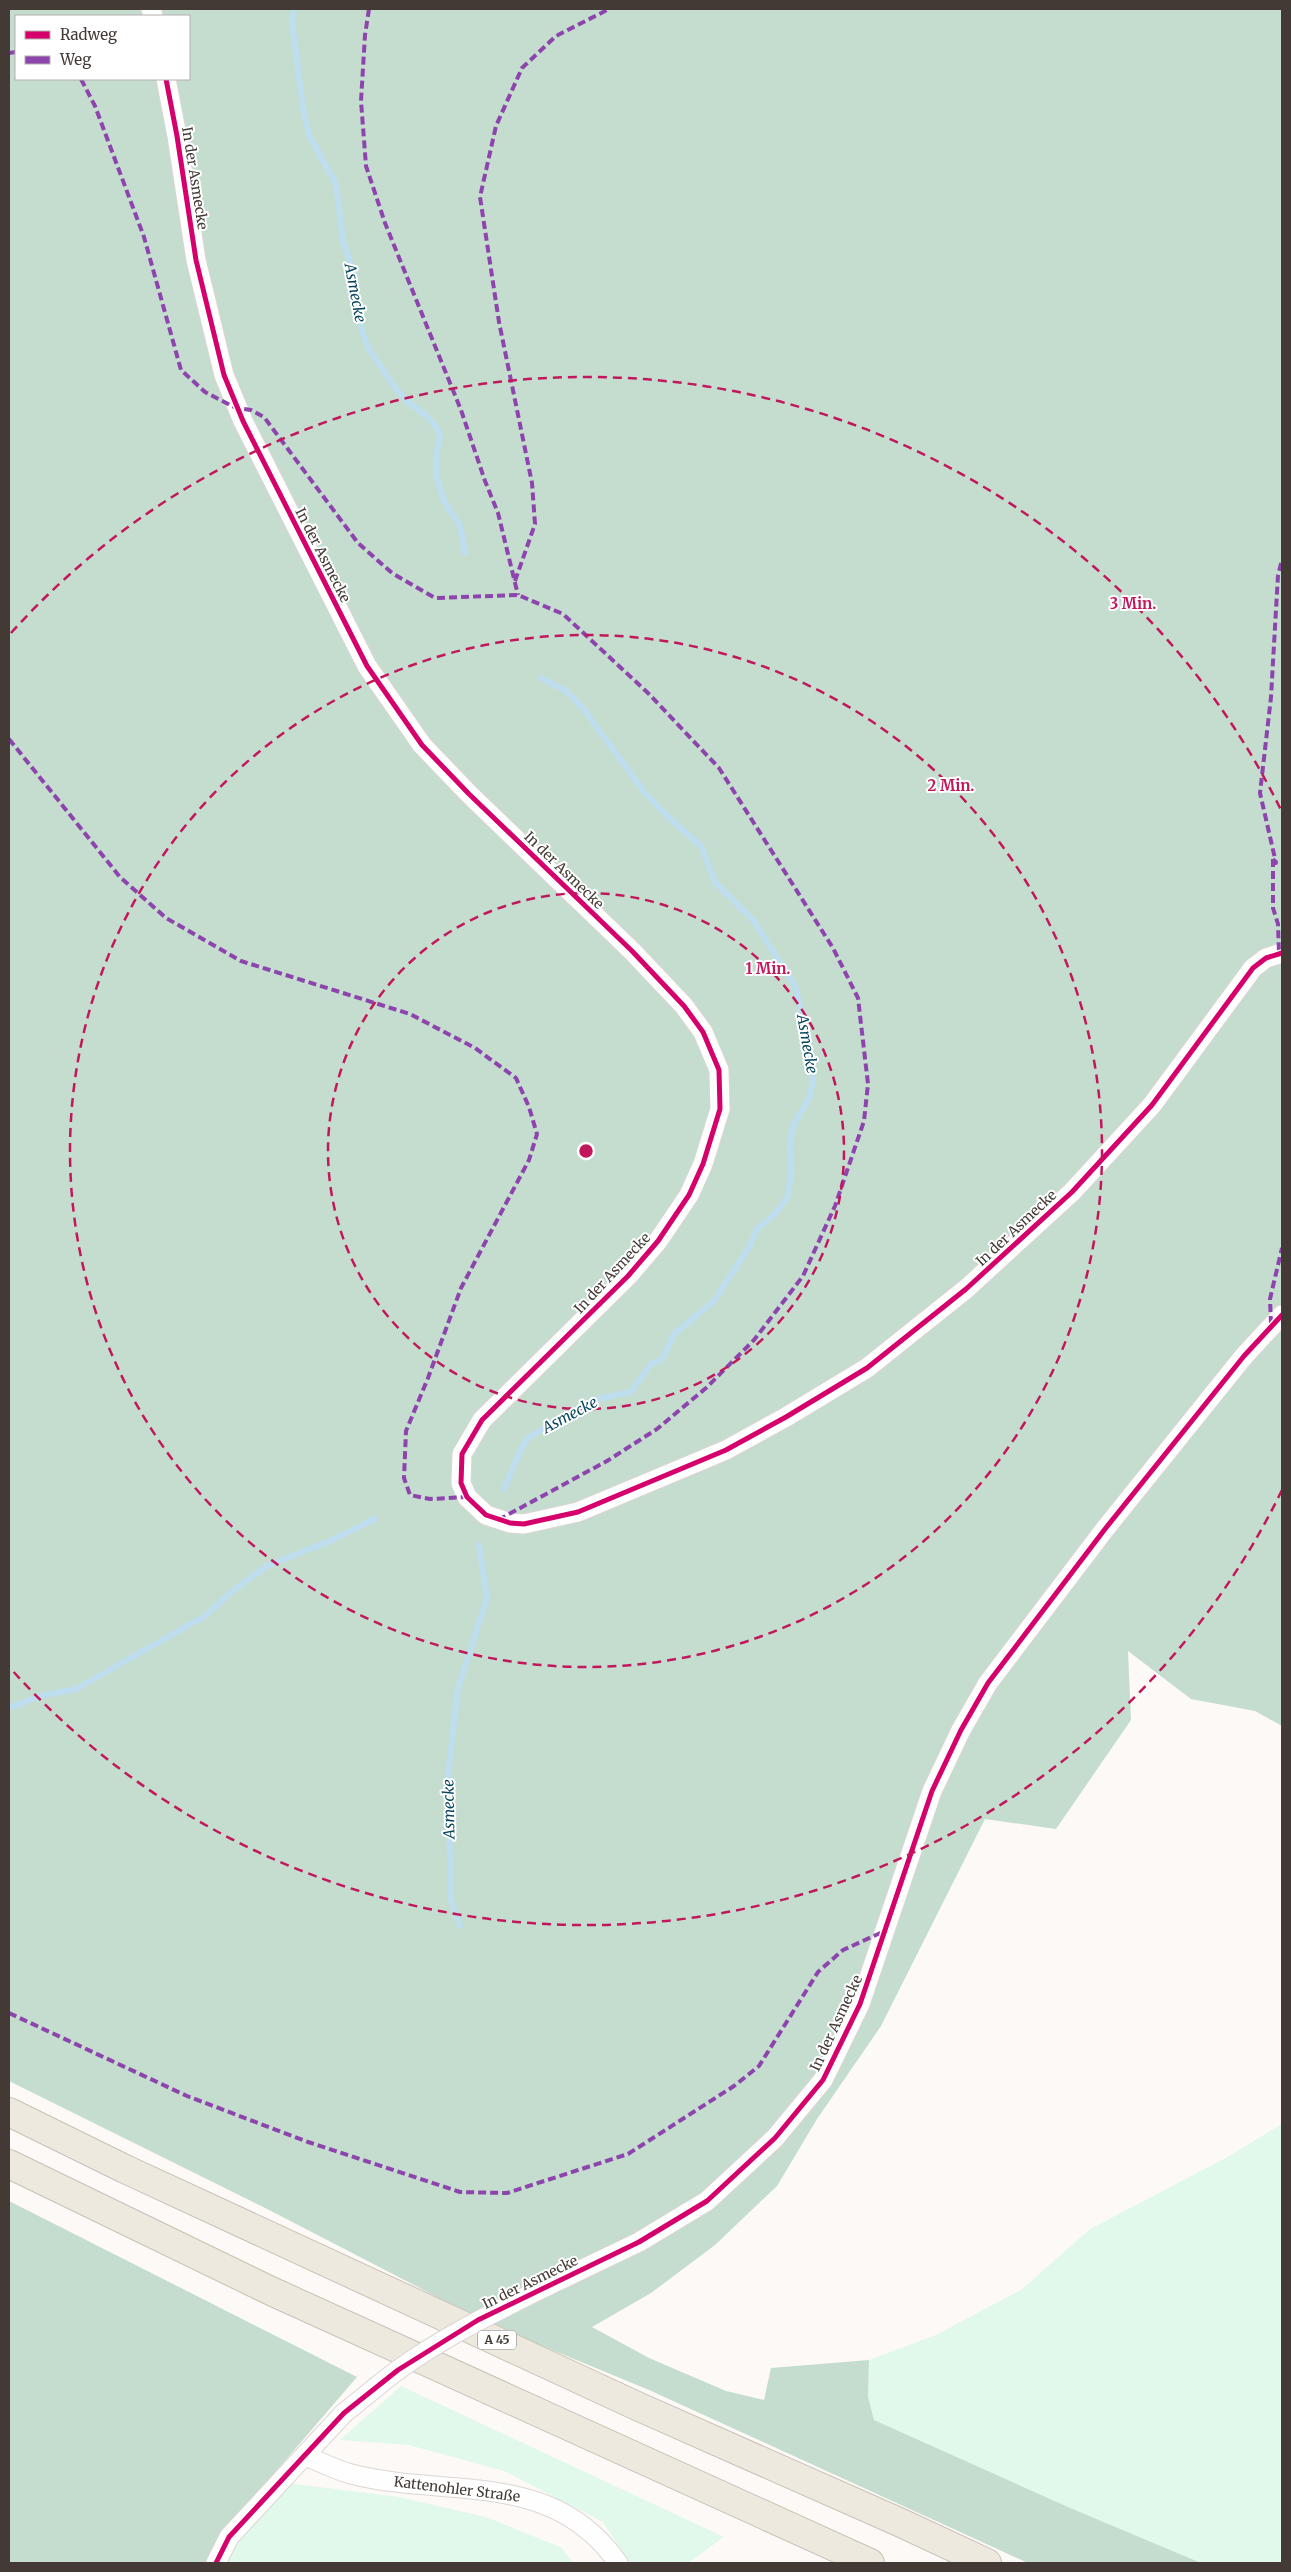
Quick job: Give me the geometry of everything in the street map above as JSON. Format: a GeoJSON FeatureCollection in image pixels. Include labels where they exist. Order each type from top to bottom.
{"type":"FeatureCollection","features":[{"type":"Feature","properties":{"kind":"highway","name":"A 45"},"geometry":{"type":"LineString","coordinates":[[9,2112],[134,2173],[637,2406],[987,2563]]}},
{"type":"Feature","properties":{"kind":"highway"},"geometry":{"type":"LineString","coordinates":[[9,2164],[271,2291],[870,2563]]}},
{"type":"Feature","properties":{"kind":"street","name":"In der Asmecke"},"geometry":{"type":"LineString","coordinates":[[166,80],[177,136],[196,260],[224,375],[236,408],[367,666],[422,745],[469,794],[632,951],[684,1006],[704,1032],[719,1070],[720,1109],[706,1157],[689,1195],[658,1241],[628,1276],[482,1420],[470,1437],[462,1454],[461,1483],[467,1497],[486,1515],[510,1523],[541,1522],[578,1512],[726,1450],[868,1368],[966,1289],[1072,1192],[1152,1105],[1253,968],[1266,958],[1282,953]]}},
{"type":"Feature","properties":{"kind":"street","name":"In der Asmecke"},"geometry":{"type":"LineString","coordinates":[[216,2563],[229,2538],[344,2413],[398,2370],[438,2343],[478,2320],[639,2242],[707,2200],[775,2138],[823,2080],[860,2004],[932,1791],[960,1730],[988,1683],[1105,1529],[1250,1350],[1282,1315]]}},
{"type":"Feature","properties":{"kind":"street","name":"Kattenohler Straße"},"geometry":{"type":"LineString","coordinates":[[306,2456],[350,2474],[499,2493],[530,2499],[557,2508],[578,2520],[595,2535],[618,2563]]}},
{"type":"Feature","properties":{"kind":"green space"},"geometry":{"type":"Polygon","coordinates":[[[9,9],[1282,9],[1282,1726],[1255,1711],[1191,1699],[1128,1651],[1131,1720],[1056,1829],[985,1819],[881,2026],[817,2119],[777,2186],[715,2245],[651,2293],[592,2327],[649,2358],[726,2391],[764,2400],[771,2368],[869,2360],[868,2397],[874,2420],[1068,2507],[1201,2563],[1028,2563],[649,2390],[540,2345],[441,2299],[273,2212],[9,2081],[9,9]]]}},
{"type":"Feature","properties":{"kind":"green space"},"geometry":{"type":"Polygon","coordinates":[[[1282,2124],[1282,2563],[1201,2563],[1068,2507],[874,2420],[868,2397],[869,2360],[936,2335],[1021,2290],[1090,2229],[1224,2159],[1282,2124]]]}},
{"type":"Feature","properties":{"kind":"green space"},"geometry":{"type":"Polygon","coordinates":[[[9,2201],[357,2377],[221,2535],[206,2563],[9,2563],[9,2201]]]}},
{"type":"Feature","properties":{"kind":"green space"},"geometry":{"type":"Polygon","coordinates":[[[401,2386],[724,2537],[688,2563],[630,2563],[603,2522],[504,2471],[409,2445],[340,2440],[401,2386]]]}},
{"type":"Feature","properties":{"kind":"green space"},"geometry":{"type":"Polygon","coordinates":[[[287,2483],[399,2497],[486,2517],[562,2548],[573,2563],[226,2563],[237,2543],[287,2483]]]}},
{"type":"Feature","properties":{"kind":"waterway","name":"Asmecke"},"geometry":{"type":"LineString","coordinates":[[294,9],[292,22],[303,108],[309,135],[336,184],[343,241],[354,274],[362,332],[369,349],[396,389],[409,403],[428,417],[437,428],[440,438],[436,455],[436,475],[444,501],[460,526],[465,553]]}},
{"type":"Feature","properties":{"kind":"waterway","name":"Asmecke"},"geometry":{"type":"LineString","coordinates":[[504,1489],[522,1447],[529,1437],[597,1399],[631,1392],[651,1364],[662,1359],[674,1334],[714,1301],[749,1247],[757,1229],[775,1214],[788,1196],[791,1174],[790,1140],[794,1124],[810,1097],[813,1079],[806,1029],[795,986],[753,920],[715,882],[701,846],[667,816],[645,793],[582,707],[566,691],[541,678]]}},
{"type":"Feature","properties":{"kind":"waterway"},"geometry":{"type":"LineString","coordinates":[[9,1708],[40,1696],[76,1689],[205,1616],[235,1589],[267,1566],[330,1541],[375,1519]]}},
{"type":"Feature","properties":{"kind":"waterway","name":"Asmecke"},"geometry":{"type":"LineString","coordinates":[[460,1926],[451,1900],[448,1775],[458,1688],[487,1598],[479,1545]]}},
{"type":"Feature","properties":{"kind":"marked path"},"geometry":{"type":"LineString","coordinates":[[369,9],[365,35],[361,101],[366,166],[385,223],[461,410],[498,513],[518,595]]}},
{"type":"Feature","properties":{"kind":"marked path"},"geometry":{"type":"LineString","coordinates":[[515,581],[535,524],[532,483],[499,322],[480,197],[496,126],[522,68],[556,36],[609,9]]}},
{"type":"Feature","properties":{"kind":"marked path"},"geometry":{"type":"LineString","coordinates":[[9,53],[15,52]]}},
{"type":"Feature","properties":{"kind":"marked path"},"geometry":{"type":"LineString","coordinates":[[82,80],[95,106],[144,237],[181,370],[205,392],[236,408],[251,410],[264,417],[358,543],[392,573],[435,598],[518,595],[563,614],[648,693],[719,768],[833,948],[858,998],[868,1084],[864,1121],[835,1206],[803,1276],[754,1340],[706,1388],[657,1429],[607,1461],[498,1520]]}},
{"type":"Feature","properties":{"kind":"marked path"},"geometry":{"type":"LineString","coordinates":[[1273,859],[1276,863],[1260,793],[1271,697],[1278,575],[1282,560]]}},
{"type":"Feature","properties":{"kind":"marked path"},"geometry":{"type":"LineString","coordinates":[[9,739],[120,877],[166,918],[241,961],[410,1014],[475,1048],[516,1078],[529,1107],[537,1134],[529,1160],[461,1288],[428,1378],[406,1431],[404,1478],[410,1495],[430,1499],[467,1497]]}},
{"type":"Feature","properties":{"kind":"marked path"},"geometry":{"type":"LineString","coordinates":[[1273,859],[1273,908],[1278,924],[1279,953]]}},
{"type":"Feature","properties":{"kind":"marked path"},"geometry":{"type":"LineString","coordinates":[[1271,1324],[1270,1299],[1282,1248]]}},
{"type":"Feature","properties":{"kind":"marked path"},"geometry":{"type":"LineString","coordinates":[[9,2013],[187,2096],[308,2142],[460,2192],[507,2193],[628,2154],[734,2086],[759,2066],[818,1972],[843,1950],[887,1930]]}},
{"type":"Feature","properties":{"kind":"cycle path"},"geometry":{"type":"LineString","coordinates":[[166,80],[177,136],[196,260],[224,375],[243,421],[367,666],[422,745],[469,794],[632,951],[684,1006],[703,1032],[719,1070],[720,1109],[703,1164],[689,1195],[658,1241],[628,1276],[482,1420],[462,1454],[461,1483],[467,1497],[486,1515],[510,1523],[524,1524],[578,1512],[726,1450],[786,1417],[867,1368],[966,1289],[1072,1192],[1152,1105],[1253,968],[1266,958],[1282,953]]}},
{"type":"Feature","properties":{"kind":"cycle path"},"geometry":{"type":"LineString","coordinates":[[216,2563],[229,2537],[344,2413],[398,2370],[478,2320],[639,2242],[707,2201],[775,2138],[823,2080],[860,2004],[932,1791],[961,1730],[988,1683],[1105,1529],[1244,1356],[1282,1315]]}}]}
